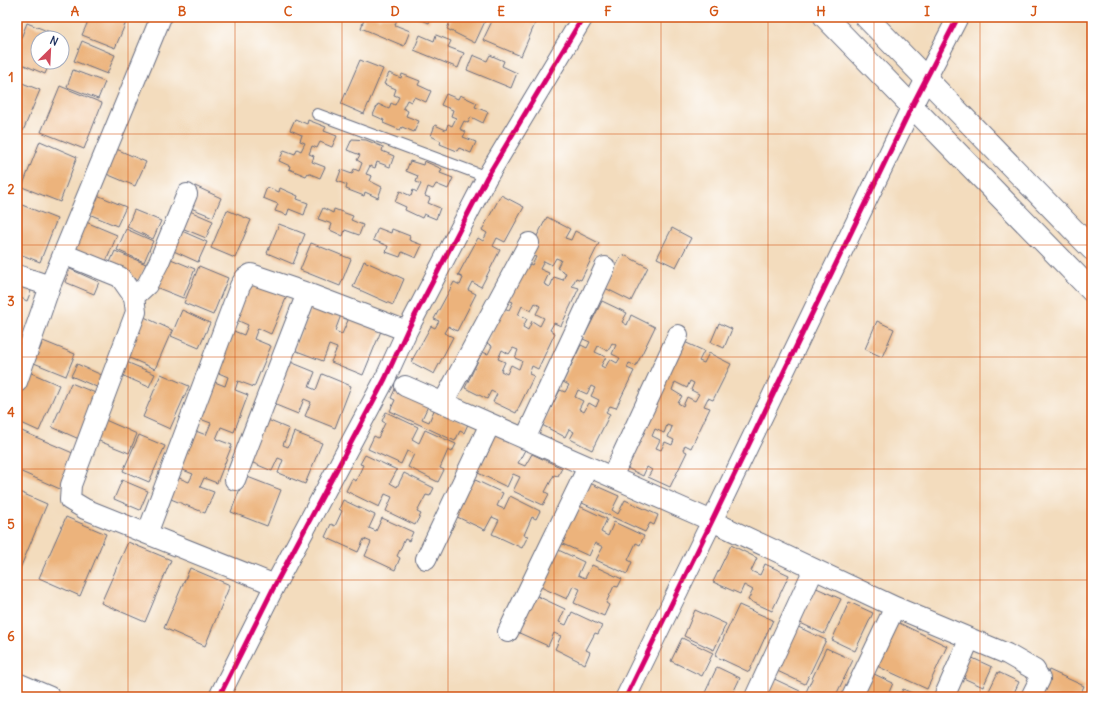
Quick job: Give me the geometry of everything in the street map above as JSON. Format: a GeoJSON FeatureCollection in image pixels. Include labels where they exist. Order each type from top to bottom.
{"type":"FeatureCollection","features":[{"type":"Feature","properties":{"kind":"street"},"geometry":{"type":"LineString","coordinates":[[17,382],[50,286],[161,17]]}},
{"type":"Feature","properties":{"kind":"street"},"geometry":{"type":"LineString","coordinates":[[218,697],[385,379],[407,331],[487,177],[583,17]]}},
{"type":"Feature","properties":{"kind":"street"},"geometry":{"type":"LineString","coordinates":[[825,17],[1092,291]]}},
{"type":"Feature","properties":{"kind":"street"},"geometry":{"type":"LineString","coordinates":[[866,17],[1092,249]]}},
{"type":"Feature","properties":{"kind":"street"},"geometry":{"type":"LineString","coordinates":[[626,697],[912,106],[958,17]]}},
{"type":"Feature","properties":{"kind":"street"},"geometry":{"type":"LineString","coordinates":[[134,297],[147,285],[159,262],[187,194]]}},
{"type":"Feature","properties":{"kind":"street"},"geometry":{"type":"LineString","coordinates":[[443,403],[529,243]]}},
{"type":"Feature","properties":{"kind":"street"},"geometry":{"type":"LineString","coordinates":[[63,254],[120,277],[134,297],[136,312],[71,486],[70,500],[85,509],[275,586]]}},
{"type":"Feature","properties":{"kind":"street"},"geometry":{"type":"LineString","coordinates":[[525,439],[605,267]]}},
{"type":"Feature","properties":{"kind":"street"},"geometry":{"type":"LineString","coordinates":[[147,534],[245,278],[251,274],[307,293],[407,331]]}},
{"type":"Feature","properties":{"kind":"street"},"geometry":{"type":"LineString","coordinates":[[17,275],[50,286]]}},
{"type":"Feature","properties":{"kind":"street"},"geometry":{"type":"LineString","coordinates":[[235,480],[307,293]]}},
{"type":"Feature","properties":{"kind":"street"},"geometry":{"type":"LineString","coordinates":[[612,477],[678,335]]}},
{"type":"Feature","properties":{"kind":"street"},"geometry":{"type":"LineString","coordinates":[[405,386],[712,522],[895,607],[1007,654],[1035,670],[1040,680],[1031,697]]}},
{"type":"Feature","properties":{"kind":"street"},"geometry":{"type":"LineString","coordinates":[[426,559],[490,424]]}},
{"type":"Feature","properties":{"kind":"street"},"geometry":{"type":"LineString","coordinates":[[508,632],[588,467]]}},
{"type":"Feature","properties":{"kind":"street"},"geometry":{"type":"LineString","coordinates":[[755,697],[814,569]]}},
{"type":"Feature","properties":{"kind":"street"},"geometry":{"type":"LineString","coordinates":[[852,697],[895,607]]}},
{"type":"Feature","properties":{"kind":"street"},"geometry":{"type":"LineString","coordinates":[[944,697],[970,638]]}},
{"type":"Feature","properties":{"kind":"street"},"geometry":{"type":"LineString","coordinates":[[17,683],[50,697]]}},
{"type":"Feature","properties":{"kind":"lane"},"geometry":{"type":"LineString","coordinates":[[317,114],[487,177]]}},
{"type":"Feature","properties":{"kind":"building"},"geometry":{"type":"Polygon","coordinates":[[[90,17],[119,17],[127,20],[115,48],[82,35],[90,17]]]}},
{"type":"Feature","properties":{"kind":"building"},"geometry":{"type":"Polygon","coordinates":[[[365,17],[380,19],[381,17],[392,17],[397,19],[395,25],[410,31],[404,46],[361,28],[365,17]]]}},
{"type":"Feature","properties":{"kind":"building"},"geometry":{"type":"Polygon","coordinates":[[[415,17],[431,17],[429,23],[415,17]]]}},
{"type":"Feature","properties":{"kind":"building"},"geometry":{"type":"Polygon","coordinates":[[[452,17],[487,17],[475,43],[447,29],[452,17]]]}},
{"type":"Feature","properties":{"kind":"building"},"geometry":{"type":"Polygon","coordinates":[[[494,17],[532,17],[537,19],[521,56],[483,40],[494,17]]]}},
{"type":"Feature","properties":{"kind":"building"},"geometry":{"type":"Polygon","coordinates":[[[27,23],[45,30],[30,30],[30,68],[17,62],[17,48],[27,23]]]}},
{"type":"Feature","properties":{"kind":"building"},"geometry":{"type":"Polygon","coordinates":[[[420,35],[434,41],[436,35],[451,41],[448,47],[464,53],[458,68],[414,50],[420,35]]]}},
{"type":"Feature","properties":{"kind":"building"},"geometry":{"type":"Polygon","coordinates":[[[82,41],[115,55],[107,74],[74,61],[82,41]]]}},
{"type":"Feature","properties":{"kind":"building"},"geometry":{"type":"Polygon","coordinates":[[[473,55],[487,61],[490,55],[504,61],[502,66],[517,73],[511,88],[467,70],[473,55]]]}},
{"type":"Feature","properties":{"kind":"building"},"geometry":{"type":"Polygon","coordinates":[[[360,60],[383,69],[364,114],[341,104],[360,60]]]}},
{"type":"Feature","properties":{"kind":"building"},"geometry":{"type":"Polygon","coordinates":[[[36,70],[47,70],[45,74],[36,70]]]}},
{"type":"Feature","properties":{"kind":"building"},"geometry":{"type":"Polygon","coordinates":[[[73,70],[105,82],[98,99],[67,87],[73,70]]]}},
{"type":"Feature","properties":{"kind":"building"},"geometry":{"type":"Polygon","coordinates":[[[389,73],[401,78],[402,74],[420,81],[418,85],[431,91],[426,102],[414,97],[411,102],[407,100],[403,108],[408,111],[406,116],[419,121],[414,132],[402,127],[400,130],[383,123],[384,120],[373,115],[378,104],[389,109],[391,103],[395,105],[399,97],[394,95],[396,89],[384,84],[389,73]]]}},
{"type":"Feature","properties":{"kind":"building"},"geometry":{"type":"Polygon","coordinates":[[[17,81],[40,90],[23,131],[17,129],[17,81]]]}},
{"type":"Feature","properties":{"kind":"building"},"geometry":{"type":"Polygon","coordinates":[[[60,86],[102,103],[84,149],[41,132],[60,86]]]}},
{"type":"Feature","properties":{"kind":"building"},"geometry":{"type":"Polygon","coordinates":[[[446,94],[458,99],[460,95],[477,103],[475,107],[488,112],[483,123],[471,117],[468,123],[464,121],[460,129],[466,132],[463,137],[476,142],[471,153],[459,148],[457,151],[440,144],[441,141],[431,136],[435,125],[446,130],[448,124],[452,126],[456,118],[451,116],[453,110],[441,105],[446,94]]]}},
{"type":"Feature","properties":{"kind":"building"},"geometry":{"type":"Polygon","coordinates":[[[295,119],[307,124],[308,120],[326,127],[324,131],[337,136],[332,147],[320,142],[317,148],[312,146],[309,154],[314,156],[312,162],[325,167],[320,178],[308,173],[306,176],[289,169],[290,166],[279,161],[284,150],[295,154],[297,149],[301,151],[305,143],[300,141],[302,135],[290,130],[295,119]]]}},
{"type":"Feature","properties":{"kind":"building"},"geometry":{"type":"Polygon","coordinates":[[[352,139],[366,140],[383,147],[382,151],[394,156],[390,167],[377,162],[375,168],[370,166],[366,174],[372,176],[370,181],[382,187],[378,198],[365,192],[364,196],[346,189],[347,185],[337,181],[341,170],[352,174],[354,169],[359,171],[362,163],[357,160],[360,155],[347,150],[352,139]]]}},
{"type":"Feature","properties":{"kind":"building"},"geometry":{"type":"Polygon","coordinates":[[[40,141],[77,157],[60,202],[22,187],[40,141]]]}},
{"type":"Feature","properties":{"kind":"building"},"geometry":{"type":"Polygon","coordinates":[[[114,148],[146,162],[135,186],[104,173],[114,148]]]}},
{"type":"Feature","properties":{"kind":"building"},"geometry":{"type":"Polygon","coordinates":[[[410,161],[423,165],[424,161],[442,169],[440,173],[453,178],[448,189],[436,184],[433,189],[428,187],[425,196],[430,198],[428,203],[440,208],[436,219],[424,214],[422,218],[405,210],[406,207],[395,202],[400,191],[411,196],[413,190],[417,192],[421,184],[416,182],[418,176],[406,171],[410,161]]]}},
{"type":"Feature","properties":{"kind":"building"},"geometry":{"type":"Polygon","coordinates":[[[195,186],[221,198],[213,217],[186,206],[195,186]]]}},
{"type":"Feature","properties":{"kind":"building"},"geometry":{"type":"Polygon","coordinates":[[[267,187],[279,192],[280,188],[298,196],[297,199],[308,203],[304,215],[289,209],[287,215],[275,211],[278,204],[263,198],[267,187]]]}},
{"type":"Feature","properties":{"kind":"building"},"geometry":{"type":"Polygon","coordinates":[[[97,195],[126,207],[117,226],[89,214],[97,195]]]}},
{"type":"Feature","properties":{"kind":"building"},"geometry":{"type":"Polygon","coordinates":[[[501,195],[524,207],[505,242],[497,238],[493,246],[500,250],[481,287],[472,282],[468,290],[476,294],[457,331],[448,326],[444,333],[453,337],[434,374],[411,362],[431,326],[435,328],[439,321],[434,319],[454,282],[460,285],[463,278],[458,275],[478,238],[483,241],[487,233],[482,230],[501,195]]]}},
{"type":"Feature","properties":{"kind":"building"},"geometry":{"type":"Polygon","coordinates":[[[17,203],[57,219],[40,262],[17,253],[17,203]]]}},
{"type":"Feature","properties":{"kind":"building"},"geometry":{"type":"Polygon","coordinates":[[[323,208],[333,213],[334,209],[353,216],[351,220],[363,225],[359,235],[345,230],[343,236],[330,230],[332,224],[318,219],[323,208]]]}},
{"type":"Feature","properties":{"kind":"building"},"geometry":{"type":"Polygon","coordinates":[[[185,209],[213,221],[206,238],[177,226],[185,209]]]}},
{"type":"Feature","properties":{"kind":"building"},"geometry":{"type":"Polygon","coordinates":[[[134,210],[161,221],[153,239],[127,227],[134,210]]]}},
{"type":"Feature","properties":{"kind":"building"},"geometry":{"type":"Polygon","coordinates":[[[227,210],[251,220],[235,258],[211,248],[227,210]]]}},
{"type":"Feature","properties":{"kind":"building"},"geometry":{"type":"Polygon","coordinates":[[[547,217],[570,229],[565,238],[571,240],[575,231],[599,243],[581,280],[576,278],[572,286],[579,288],[561,326],[554,323],[550,330],[555,333],[538,369],[532,366],[529,374],[534,376],[516,413],[493,402],[497,394],[491,391],[487,399],[465,388],[482,352],[488,354],[492,346],[487,343],[504,308],[509,310],[513,302],[508,300],[526,262],[532,265],[536,257],[528,253],[547,217]],[[556,258],[552,265],[544,261],[540,269],[549,273],[544,284],[550,287],[554,277],[563,280],[566,273],[557,268],[561,260],[556,258]],[[535,303],[531,311],[522,306],[518,315],[527,319],[523,327],[528,330],[532,321],[540,326],[544,318],[536,314],[540,306],[535,303]],[[513,348],[509,354],[502,350],[498,359],[505,362],[501,371],[507,374],[511,365],[519,369],[522,361],[515,358],[518,350],[513,348]]]}},
{"type":"Feature","properties":{"kind":"building"},"geometry":{"type":"Polygon","coordinates":[[[86,222],[117,235],[105,264],[74,251],[86,222]]]}},
{"type":"Feature","properties":{"kind":"building"},"geometry":{"type":"Polygon","coordinates":[[[279,224],[305,234],[293,264],[267,253],[279,224]]]}},
{"type":"Feature","properties":{"kind":"building"},"geometry":{"type":"Polygon","coordinates":[[[175,228],[207,242],[198,262],[167,248],[175,228]]]}},
{"type":"Feature","properties":{"kind":"building"},"geometry":{"type":"Polygon","coordinates":[[[378,228],[391,233],[392,229],[410,236],[409,240],[422,245],[416,258],[402,252],[400,257],[386,252],[388,246],[373,240],[378,228]]]}},
{"type":"Feature","properties":{"kind":"building"},"geometry":{"type":"Polygon","coordinates":[[[672,228],[691,238],[676,267],[657,258],[672,228]]]}},
{"type":"Feature","properties":{"kind":"building"},"geometry":{"type":"Polygon","coordinates":[[[126,229],[153,241],[144,262],[117,250],[126,229]]]}},
{"type":"Feature","properties":{"kind":"building"},"geometry":{"type":"Polygon","coordinates":[[[311,243],[351,259],[340,286],[300,270],[311,243]]]}},
{"type":"Feature","properties":{"kind":"building"},"geometry":{"type":"Polygon","coordinates":[[[115,251],[146,264],[139,280],[108,267],[115,251]]]}},
{"type":"Feature","properties":{"kind":"building"},"geometry":{"type":"Polygon","coordinates":[[[622,254],[648,267],[631,301],[605,288],[622,254]]]}},
{"type":"Feature","properties":{"kind":"building"},"geometry":{"type":"Polygon","coordinates":[[[166,257],[195,269],[183,298],[153,286],[166,257]]]}},
{"type":"Feature","properties":{"kind":"building"},"geometry":{"type":"Polygon","coordinates":[[[364,261],[404,279],[393,305],[353,287],[364,261]]]}},
{"type":"Feature","properties":{"kind":"building"},"geometry":{"type":"Polygon","coordinates":[[[199,266],[228,278],[213,315],[184,303],[199,266]]]}},
{"type":"Feature","properties":{"kind":"building"},"geometry":{"type":"Polygon","coordinates":[[[70,269],[99,282],[94,294],[65,282],[70,269]]]}},
{"type":"Feature","properties":{"kind":"building"},"geometry":{"type":"Polygon","coordinates":[[[17,279],[33,286],[27,301],[17,296],[17,279]]]}},
{"type":"Feature","properties":{"kind":"building"},"geometry":{"type":"Polygon","coordinates":[[[248,280],[287,296],[271,334],[258,328],[254,339],[271,346],[254,387],[238,381],[235,390],[248,395],[234,432],[221,427],[216,439],[232,445],[217,483],[204,478],[200,487],[214,492],[205,513],[166,497],[174,476],[189,482],[193,474],[178,468],[193,430],[206,435],[211,423],[197,418],[212,381],[225,386],[228,377],[214,371],[231,330],[244,335],[248,325],[232,318],[248,280]]]}},
{"type":"Feature","properties":{"kind":"building"},"geometry":{"type":"Polygon","coordinates":[[[602,301],[627,313],[622,322],[627,325],[631,315],[655,327],[636,366],[629,363],[627,368],[634,371],[616,408],[610,406],[606,412],[610,414],[592,450],[570,439],[574,432],[569,429],[565,437],[542,425],[560,390],[565,392],[569,385],[563,382],[581,345],[587,348],[590,342],[583,339],[602,301]],[[612,343],[608,351],[598,346],[595,352],[606,357],[601,366],[605,368],[610,359],[617,363],[620,358],[612,354],[616,345],[612,343]],[[591,386],[587,394],[578,390],[575,397],[583,401],[579,409],[584,412],[589,403],[596,407],[599,400],[591,396],[595,388],[591,386]]]}},
{"type":"Feature","properties":{"kind":"building"},"geometry":{"type":"Polygon","coordinates":[[[313,304],[341,315],[335,331],[342,334],[349,318],[381,331],[363,375],[331,362],[337,348],[329,345],[323,361],[294,350],[313,304]]]}},
{"type":"Feature","properties":{"kind":"building"},"geometry":{"type":"Polygon","coordinates":[[[182,310],[210,323],[199,348],[171,336],[182,310]]]}},
{"type":"Feature","properties":{"kind":"building"},"geometry":{"type":"Polygon","coordinates":[[[142,316],[172,330],[155,369],[125,356],[142,316]]]}},
{"type":"Feature","properties":{"kind":"building"},"geometry":{"type":"Polygon","coordinates":[[[877,321],[894,329],[882,357],[865,349],[877,321]]]}},
{"type":"Feature","properties":{"kind":"building"},"geometry":{"type":"Polygon","coordinates":[[[719,323],[732,329],[724,348],[711,342],[719,323]]]}},
{"type":"Feature","properties":{"kind":"building"},"geometry":{"type":"Polygon","coordinates":[[[680,340],[704,351],[699,361],[704,363],[709,353],[731,364],[713,400],[708,398],[704,406],[710,408],[691,448],[685,445],[683,450],[687,452],[670,487],[648,477],[652,470],[647,467],[643,476],[619,464],[680,340]],[[690,381],[687,388],[675,382],[672,390],[682,396],[678,403],[683,406],[687,397],[695,401],[699,394],[691,390],[694,383],[690,381]],[[667,425],[664,433],[655,429],[652,436],[660,440],[656,448],[661,450],[665,442],[672,445],[674,440],[668,437],[672,427],[667,425]]]}},
{"type":"Feature","properties":{"kind":"building"},"geometry":{"type":"Polygon","coordinates":[[[43,341],[75,354],[66,376],[34,363],[43,341]]]}},
{"type":"Feature","properties":{"kind":"building"},"geometry":{"type":"Polygon","coordinates":[[[124,361],[155,374],[149,387],[119,374],[124,361]]]}},
{"type":"Feature","properties":{"kind":"building"},"geometry":{"type":"Polygon","coordinates":[[[288,361],[315,372],[309,387],[316,390],[322,374],[351,386],[335,428],[305,416],[311,402],[304,399],[298,414],[271,403],[288,361]]]}},
{"type":"Feature","properties":{"kind":"building"},"geometry":{"type":"Polygon","coordinates":[[[77,364],[104,376],[99,388],[71,376],[77,364]]]}},
{"type":"Feature","properties":{"kind":"building"},"geometry":{"type":"Polygon","coordinates":[[[29,372],[59,385],[39,431],[17,421],[17,401],[29,372]]]}},
{"type":"Feature","properties":{"kind":"building"},"geometry":{"type":"Polygon","coordinates":[[[161,374],[189,386],[170,429],[143,417],[161,374]]]}},
{"type":"Feature","properties":{"kind":"building"},"geometry":{"type":"Polygon","coordinates":[[[71,383],[98,394],[79,439],[52,427],[71,383]]]}},
{"type":"Feature","properties":{"kind":"building"},"geometry":{"type":"Polygon","coordinates":[[[395,389],[429,404],[422,419],[429,422],[435,408],[468,424],[464,433],[460,431],[455,441],[390,411],[395,400],[391,398],[395,389]]]}},
{"type":"Feature","properties":{"kind":"building"},"geometry":{"type":"Polygon","coordinates":[[[386,412],[418,427],[412,439],[419,443],[425,430],[456,444],[452,452],[448,450],[440,468],[444,470],[438,482],[408,467],[414,454],[407,451],[401,464],[368,449],[374,436],[378,438],[385,423],[382,421],[386,412]]]}},
{"type":"Feature","properties":{"kind":"building"},"geometry":{"type":"Polygon","coordinates":[[[263,418],[289,429],[283,445],[288,447],[294,432],[322,443],[305,484],[278,473],[283,460],[278,458],[272,471],[246,460],[263,418]]]}},
{"type":"Feature","properties":{"kind":"building"},"geometry":{"type":"Polygon","coordinates":[[[103,419],[137,434],[129,453],[94,439],[103,419]]]}},
{"type":"Feature","properties":{"kind":"building"},"geometry":{"type":"Polygon","coordinates":[[[17,429],[75,454],[60,489],[17,470],[17,429]]]}},
{"type":"Feature","properties":{"kind":"building"},"geometry":{"type":"Polygon","coordinates":[[[493,434],[525,450],[518,463],[525,466],[532,454],[562,468],[558,476],[554,475],[545,492],[549,494],[543,505],[513,491],[520,477],[513,474],[507,487],[474,471],[480,459],[484,461],[491,446],[488,444],[493,434]]]}},
{"type":"Feature","properties":{"kind":"building"},"geometry":{"type":"Polygon","coordinates":[[[139,435],[165,446],[149,482],[123,471],[139,435]]]}},
{"type":"Feature","properties":{"kind":"building"},"geometry":{"type":"Polygon","coordinates":[[[365,455],[397,470],[390,483],[397,487],[404,473],[434,488],[430,496],[426,495],[417,512],[421,514],[415,525],[386,511],[392,497],[385,494],[379,507],[346,491],[352,479],[356,481],[363,465],[360,464],[365,455]]]}},
{"type":"Feature","properties":{"kind":"building"},"geometry":{"type":"Polygon","coordinates":[[[245,476],[281,490],[267,526],[231,512],[245,476]]]}},
{"type":"Feature","properties":{"kind":"building"},"geometry":{"type":"Polygon","coordinates":[[[471,478],[503,493],[497,506],[504,509],[510,496],[540,511],[536,519],[532,517],[524,535],[528,536],[522,548],[492,534],[499,520],[492,517],[485,530],[453,515],[471,478]]]}},
{"type":"Feature","properties":{"kind":"building"},"geometry":{"type":"Polygon","coordinates":[[[122,480],[148,491],[140,510],[114,499],[122,480]]]}},
{"type":"Feature","properties":{"kind":"building"},"geometry":{"type":"Polygon","coordinates":[[[585,481],[619,496],[612,510],[618,514],[625,500],[658,515],[654,525],[650,523],[645,532],[580,502],[585,481]]]}},
{"type":"Feature","properties":{"kind":"building"},"geometry":{"type":"Polygon","coordinates":[[[17,491],[47,504],[19,571],[17,570],[17,491]]]}},
{"type":"Feature","properties":{"kind":"building"},"geometry":{"type":"Polygon","coordinates":[[[343,500],[375,515],[369,528],[376,531],[382,518],[413,532],[409,541],[405,539],[397,556],[400,558],[395,570],[365,556],[371,542],[364,539],[358,552],[325,537],[331,524],[335,526],[342,511],[339,509],[343,500]]]}},
{"type":"Feature","properties":{"kind":"building"},"geometry":{"type":"Polygon","coordinates":[[[575,504],[607,519],[601,532],[608,536],[614,522],[644,536],[640,545],[636,543],[628,560],[632,562],[627,574],[596,560],[603,547],[595,543],[589,556],[556,541],[575,504]]]}},
{"type":"Feature","properties":{"kind":"building"},"geometry":{"type":"Polygon","coordinates":[[[66,517],[106,534],[80,596],[39,578],[66,517]]]}},
{"type":"Feature","properties":{"kind":"building"},"geometry":{"type":"Polygon","coordinates":[[[128,542],[171,560],[145,622],[101,603],[128,542]]]}},
{"type":"Feature","properties":{"kind":"building"},"geometry":{"type":"Polygon","coordinates":[[[731,545],[757,558],[751,571],[760,575],[765,564],[789,575],[772,611],[748,600],[753,590],[744,585],[740,594],[713,582],[731,545]]]}},
{"type":"Feature","properties":{"kind":"building"},"geometry":{"type":"Polygon","coordinates":[[[552,547],[584,562],[578,575],[585,578],[592,565],[622,579],[618,587],[614,586],[606,603],[609,605],[604,616],[574,603],[580,589],[573,586],[567,599],[534,584],[552,547]]]}},
{"type":"Feature","properties":{"kind":"building"},"geometry":{"type":"Polygon","coordinates":[[[190,568],[230,585],[205,646],[164,628],[190,568]]]}},
{"type":"Feature","properties":{"kind":"building"},"geometry":{"type":"Polygon","coordinates":[[[812,586],[841,599],[824,634],[796,621],[812,586]]]}},
{"type":"Feature","properties":{"kind":"building"},"geometry":{"type":"Polygon","coordinates":[[[533,594],[565,609],[559,622],[566,625],[572,612],[602,626],[598,634],[595,633],[586,650],[590,652],[585,664],[555,649],[561,636],[554,633],[548,646],[515,631],[533,594]]]}},
{"type":"Feature","properties":{"kind":"building"},"geometry":{"type":"Polygon","coordinates":[[[849,602],[873,613],[855,651],[832,640],[849,602]]]}},
{"type":"Feature","properties":{"kind":"building"},"geometry":{"type":"Polygon","coordinates":[[[739,605],[773,620],[749,672],[715,656],[739,605]]]}},
{"type":"Feature","properties":{"kind":"building"},"geometry":{"type":"Polygon","coordinates":[[[695,610],[726,624],[714,650],[684,636],[695,610]]]}},
{"type":"Feature","properties":{"kind":"building"},"geometry":{"type":"Polygon","coordinates":[[[897,622],[947,646],[927,689],[877,666],[897,622]]]}},
{"type":"Feature","properties":{"kind":"building"},"geometry":{"type":"Polygon","coordinates":[[[794,625],[826,640],[805,684],[773,669],[794,625]]]}},
{"type":"Feature","properties":{"kind":"building"},"geometry":{"type":"Polygon","coordinates":[[[682,638],[713,653],[702,676],[671,661],[682,638]]]}},
{"type":"Feature","properties":{"kind":"building"},"geometry":{"type":"Polygon","coordinates":[[[826,648],[853,660],[835,697],[816,697],[806,692],[826,648]]]}},
{"type":"Feature","properties":{"kind":"building"},"geometry":{"type":"Polygon","coordinates":[[[968,656],[992,667],[983,687],[959,676],[968,656]]]}},
{"type":"Feature","properties":{"kind":"building"},"geometry":{"type":"Polygon","coordinates":[[[717,667],[740,678],[731,697],[703,697],[717,667]]]}},
{"type":"Feature","properties":{"kind":"building"},"geometry":{"type":"Polygon","coordinates":[[[1049,670],[1084,686],[1079,697],[1037,697],[1049,670]]]}},
{"type":"Feature","properties":{"kind":"building"},"geometry":{"type":"Polygon","coordinates":[[[998,672],[1019,682],[1012,697],[986,697],[998,672]]]}},
{"type":"Feature","properties":{"kind":"building"},"geometry":{"type":"Polygon","coordinates":[[[872,673],[893,683],[887,697],[861,697],[872,673]]]}},
{"type":"Feature","properties":{"kind":"building"},"geometry":{"type":"Polygon","coordinates":[[[768,676],[802,692],[800,697],[759,697],[768,676]]]}},
{"type":"Feature","properties":{"kind":"building"},"geometry":{"type":"Polygon","coordinates":[[[903,689],[921,697],[899,697],[903,689]]]}},
{"type":"Feature","properties":{"kind":"cycle path"},"geometry":{"type":"LineString","coordinates":[[219,697],[275,585],[385,379],[407,331],[487,177],[583,17]]}},
{"type":"Feature","properties":{"kind":"cycle path"},"geometry":{"type":"LineString","coordinates":[[626,697],[912,106],[958,17]]}}]}
